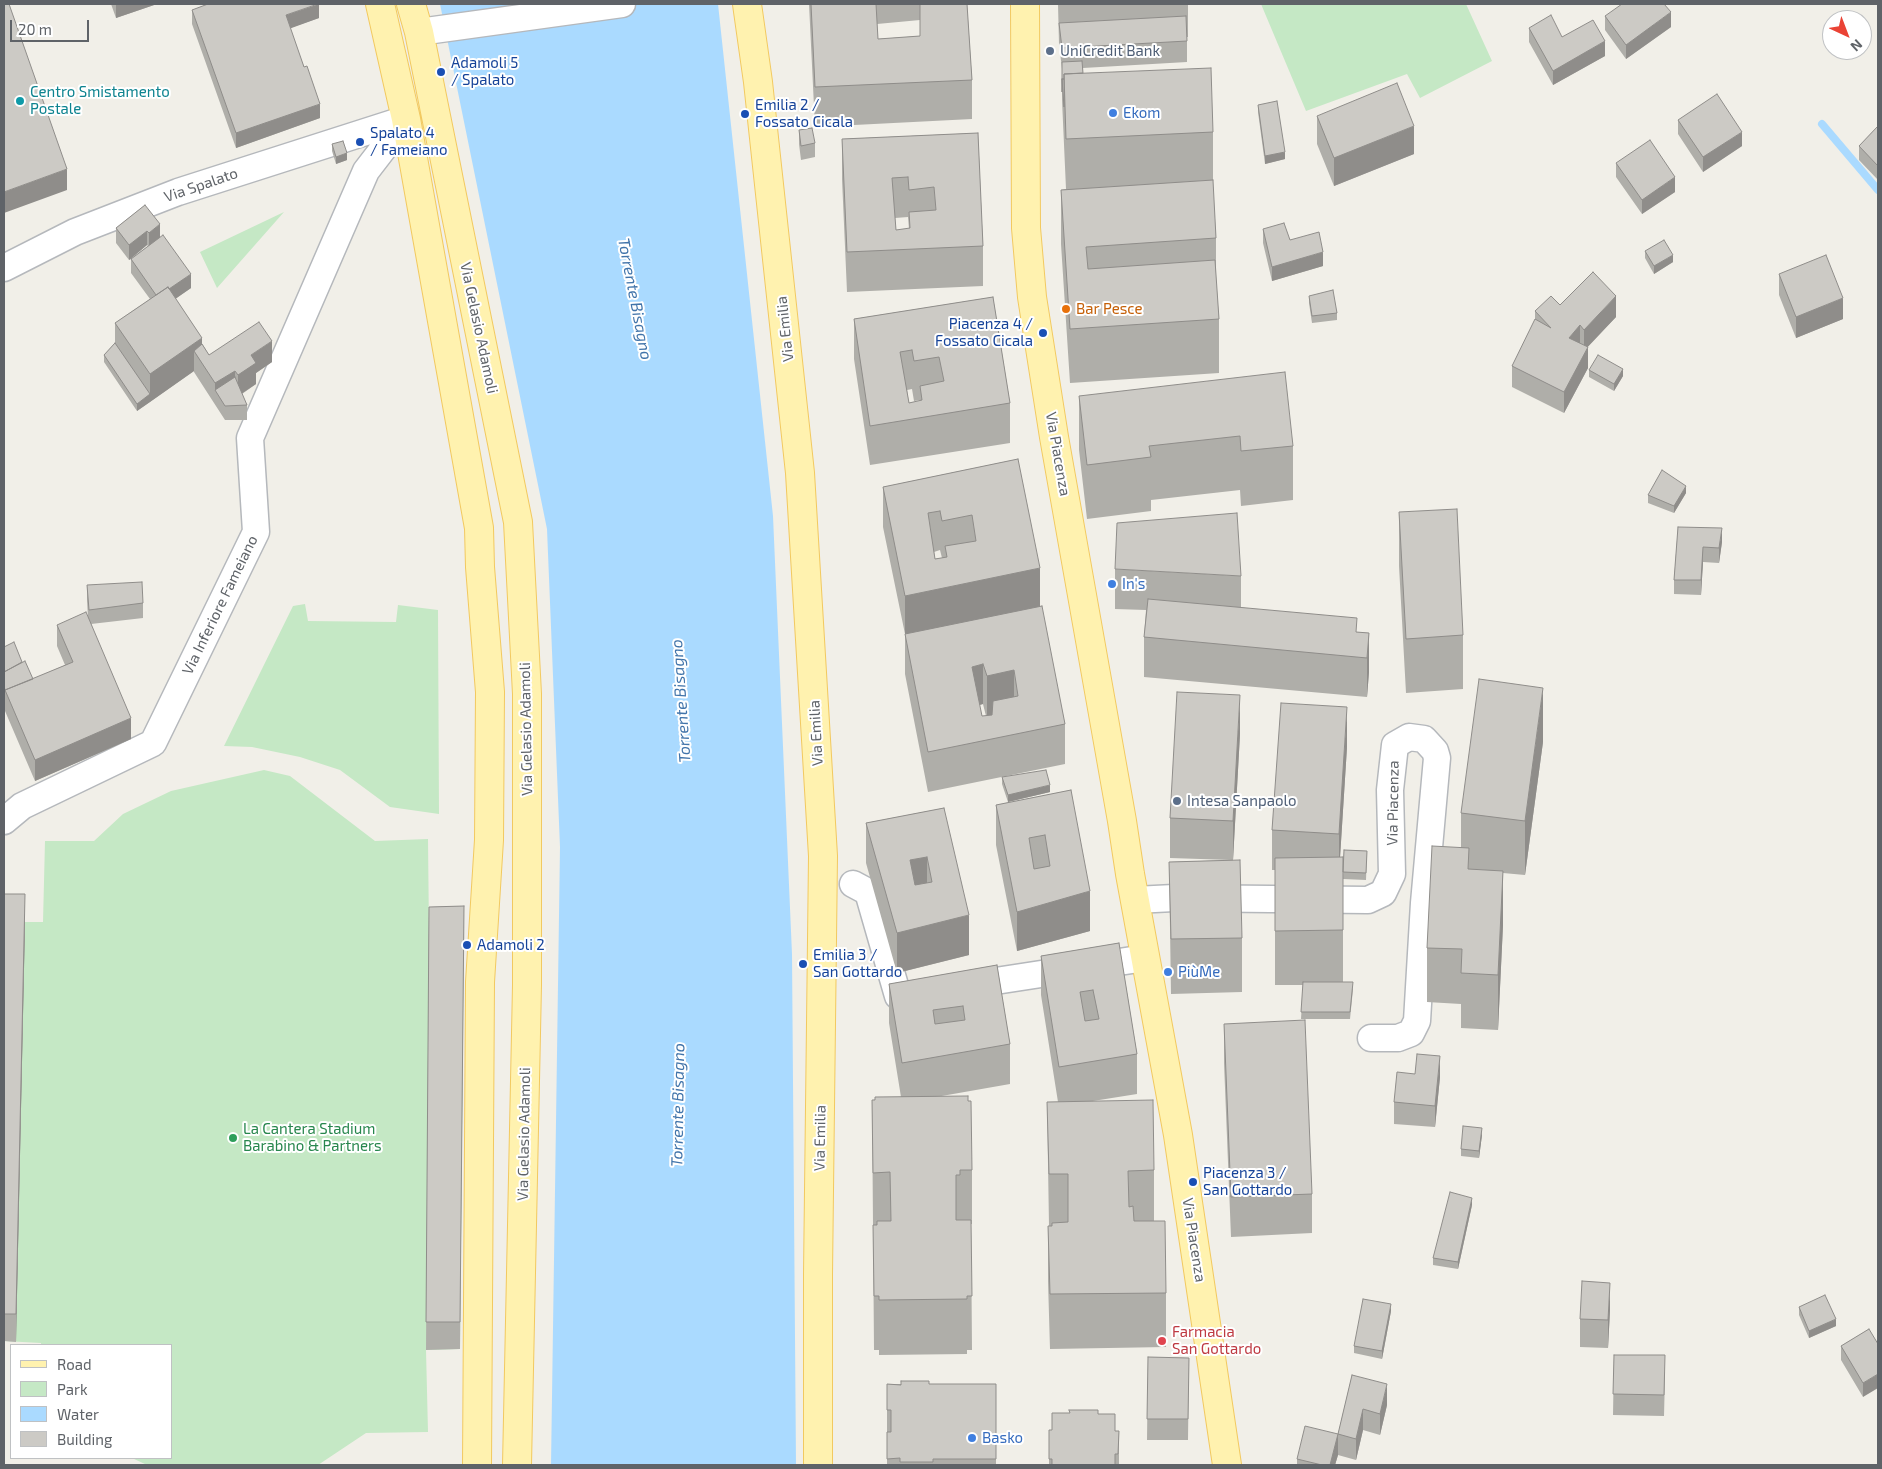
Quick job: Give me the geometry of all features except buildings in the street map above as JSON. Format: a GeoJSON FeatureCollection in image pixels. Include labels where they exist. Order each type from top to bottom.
{"type":"FeatureCollection","features":[{"type":"Feature","properties":{"kind":"main road"},"geometry":{"type":"LineString","coordinates":[[380,4],[406,120],[479,528],[480,568],[490,692],[488,840],[480,982],[477,1465]]}},
{"type":"Feature","properties":{"kind":"main road","name":"Via Gelasio Adamoli"},"geometry":{"type":"LineString","coordinates":[[411,4],[428,30],[518,522],[527,694],[527,985],[517,1465]]}},
{"type":"Feature","properties":{"kind":"main road","name":"Via Emilia"},"geometry":{"type":"LineString","coordinates":[[747,4],[759,92],[800,473],[823,856],[818,1274],[818,1465]]}},
{"type":"Feature","properties":{"kind":"main road","name":"Via Piacenza"},"geometry":{"type":"LineString","coordinates":[[1024,4],[1026,228],[1032,296],[1054,437],[1145,958],[1178,1135],[1227,1465]]}},
{"type":"Feature","properties":{"kind":"street"},"geometry":{"type":"LineString","coordinates":[[428,30],[622,4]]}},
{"type":"Feature","properties":{"kind":"street","name":"Via Spalato"},"geometry":{"type":"LineString","coordinates":[[4,268],[75,232],[178,192],[406,120]]}},
{"type":"Feature","properties":{"kind":"street","name":"Via Inferiore Fameiano"},"geometry":{"type":"LineString","coordinates":[[4,821],[22,806],[153,742],[256,532],[250,438],[366,171],[406,120]]}},
{"type":"Feature","properties":{"kind":"street","name":"Via Piacenza"},"geometry":{"type":"LineString","coordinates":[[1135,900],[1174,898],[1368,900],[1383,893],[1392,874],[1390,790],[1395,744],[1409,737],[1424,739],[1435,751],[1437,758],[1424,903],[1417,1021],[1411,1033],[1398,1038],[1371,1038]]}},
{"type":"Feature","properties":{"kind":"street"},"geometry":{"type":"LineString","coordinates":[[853,884],[868,892],[910,994],[1145,958]]}},
{"type":"Feature","properties":{"kind":"green space"},"geometry":{"type":"Polygon","coordinates":[[[1261,4],[1466,4],[1492,61],[1420,98],[1407,74],[1306,111],[1261,4]]]}},
{"type":"Feature","properties":{"kind":"green space"},"geometry":{"type":"Polygon","coordinates":[[[284,212],[217,288],[200,252],[284,212]]]}},
{"type":"Feature","properties":{"kind":"green space"},"geometry":{"type":"Polygon","coordinates":[[[305,604],[308,621],[396,622],[398,605],[438,610],[439,814],[390,807],[340,770],[300,757],[252,747],[224,746],[293,606],[305,604]]]}},
{"type":"Feature","properties":{"kind":"green space","name":"La Cantera Stadium Barabino & Partners"},"geometry":{"type":"Polygon","coordinates":[[[264,770],[290,776],[375,841],[428,839],[429,934],[464,934],[460,1349],[426,1350],[428,1432],[366,1433],[318,1465],[147,1465],[134,1459],[172,1459],[172,1344],[41,1344],[4,1341],[4,922],[43,922],[45,841],[94,841],[123,814],[171,791],[264,770]]]}},
{"type":"Feature","properties":{"kind":"water","name":"Torrente Bisagno"},"geometry":{"type":"Polygon","coordinates":[[[440,4],[718,4],[773,516],[792,954],[796,1465],[551,1465],[560,847],[547,529],[440,4]]]}},
{"type":"Feature","properties":{"kind":"waterway"},"geometry":{"type":"LineString","coordinates":[[1822,124],[1878,190]]}},
{"type":"Feature","properties":{"kind":"place","name":"UniCredit Bank"},"geometry":{"type":"Point","coordinates":[1050,51]}},
{"type":"Feature","properties":{"kind":"place","name":"Adamoli 5 / Spalato"},"geometry":{"type":"Point","coordinates":[441,72]}},
{"type":"Feature","properties":{"kind":"place","name":"Centro Smistamento Postale"},"geometry":{"type":"Point","coordinates":[20,101]}},
{"type":"Feature","properties":{"kind":"place","name":"Ekom"},"geometry":{"type":"Point","coordinates":[1113,113]}},
{"type":"Feature","properties":{"kind":"place","name":"Emilia 2 / Fossato Cicala"},"geometry":{"type":"Point","coordinates":[745,114]}},
{"type":"Feature","properties":{"kind":"place","name":"Spalato 4 / Fameiano"},"geometry":{"type":"Point","coordinates":[360,142]}},
{"type":"Feature","properties":{"kind":"place","name":"Bar Pesce"},"geometry":{"type":"Point","coordinates":[1066,309]}},
{"type":"Feature","properties":{"kind":"place","name":"Piacenza 4 / Fossato Cicala"},"geometry":{"type":"Point","coordinates":[1043,333]}},
{"type":"Feature","properties":{"kind":"place","name":"In's"},"geometry":{"type":"Point","coordinates":[1112,584]}},
{"type":"Feature","properties":{"kind":"place","name":"Intesa Sanpaolo"},"geometry":{"type":"Point","coordinates":[1177,801]}},
{"type":"Feature","properties":{"kind":"place","name":"Adamoli 2"},"geometry":{"type":"Point","coordinates":[467,945]}},
{"type":"Feature","properties":{"kind":"place","name":"Emilia 3 / San Gottardo"},"geometry":{"type":"Point","coordinates":[803,964]}},
{"type":"Feature","properties":{"kind":"place","name":"PiùMe"},"geometry":{"type":"Point","coordinates":[1168,972]}},
{"type":"Feature","properties":{"kind":"place","name":"La Cantera Stadium Barabino & Partners"},"geometry":{"type":"Point","coordinates":[233,1138]}},
{"type":"Feature","properties":{"kind":"place","name":"Piacenza 3 / San Gottardo"},"geometry":{"type":"Point","coordinates":[1193,1182]}},
{"type":"Feature","properties":{"kind":"place","name":"Farmacia San Gottardo"},"geometry":{"type":"Point","coordinates":[1162,1341]}},
{"type":"Feature","properties":{"kind":"place","name":"Basko"},"geometry":{"type":"Point","coordinates":[972,1438]}}]}
